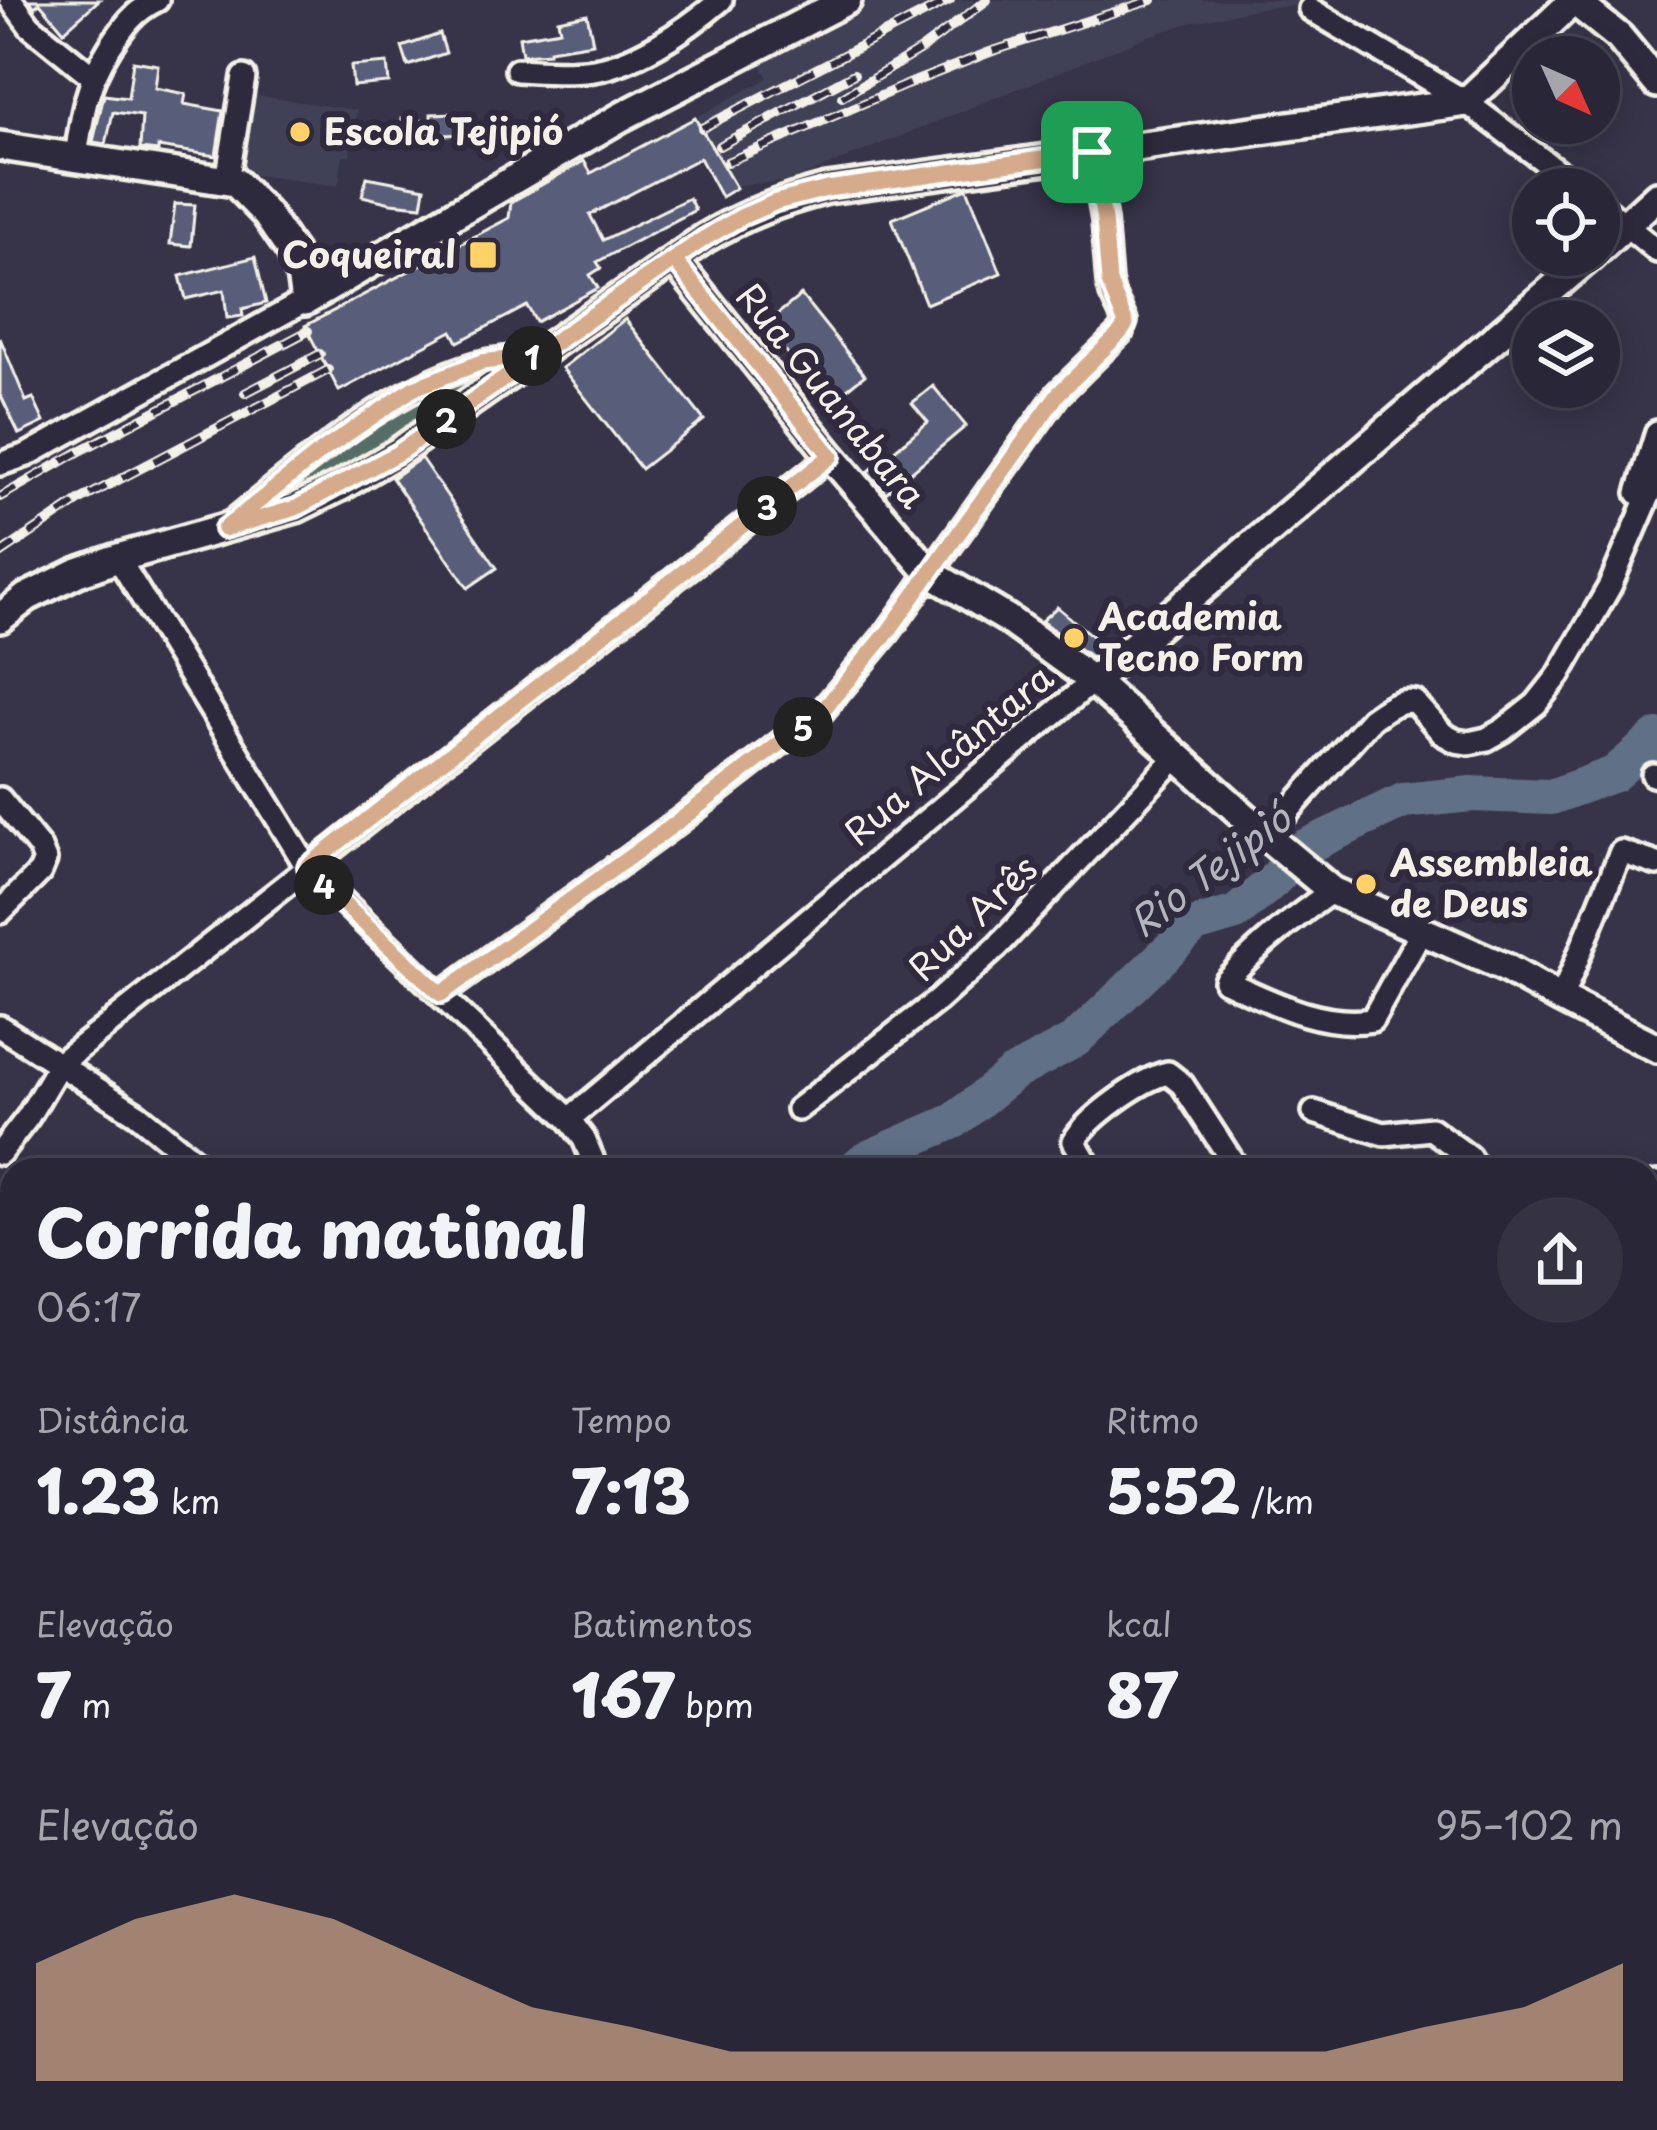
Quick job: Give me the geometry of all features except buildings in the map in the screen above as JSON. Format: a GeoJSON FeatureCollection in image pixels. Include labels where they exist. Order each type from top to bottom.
{"type":"FeatureCollection","features":[{"type":"Feature","properties":{"kind":"street"},"geometry":{"type":"LineString","coordinates":[[10,0],[40,35],[92,76]]}},
{"type":"Feature","properties":{"kind":"street"},"geometry":{"type":"LineString","coordinates":[[76,158],[92,76],[126,22],[157,0]]}},
{"type":"Feature","properties":{"kind":"street"},"geometry":{"type":"LineString","coordinates":[[517,70],[610,67],[677,33],[722,0]]}},
{"type":"Feature","properties":{"kind":"street"},"geometry":{"type":"LineString","coordinates":[[0,464],[27,455],[305,301],[567,147],[847,0]]}},
{"type":"Feature","properties":{"kind":"street"},"geometry":{"type":"LineString","coordinates":[[0,618],[27,597],[78,572],[296,508],[341,486],[398,453],[705,238],[776,202],[1092,152],[1466,101],[1573,0],[1619,37],[1657,83]]}},
{"type":"Feature","properties":{"kind":"street"},"geometry":{"type":"LineString","coordinates":[[1310,9],[1466,101],[1554,168]]}},
{"type":"Feature","properties":{"kind":"street"},"geometry":{"type":"LineString","coordinates":[[231,181],[244,77]]}},
{"type":"Feature","properties":{"kind":"street"},"geometry":{"type":"LineString","coordinates":[[0,146],[231,181],[266,214],[292,252],[305,301]]}},
{"type":"Feature","properties":{"kind":"street"},"geometry":{"type":"LineString","coordinates":[[441,994],[823,710],[858,671],[1058,394],[1124,328],[1109,282],[1092,152]]}},
{"type":"Feature","properties":{"kind":"street"},"geometry":{"type":"LineString","coordinates":[[1620,232],[1657,196]]}},
{"type":"Feature","properties":{"kind":"street"},"geometry":{"type":"LineString","coordinates":[[1620,219],[1657,251]]}},
{"type":"Feature","properties":{"kind":"street","name":"Rua Guanabara"},"geometry":{"type":"LineString","coordinates":[[674,260],[930,573],[1006,618],[1093,681],[1327,887]]}},
{"type":"Feature","properties":{"kind":"street","name":"Rua Alcântara"},"geometry":{"type":"LineString","coordinates":[[569,1119],[1567,276]]}},
{"type":"Feature","properties":{"kind":"street"},"geometry":{"type":"LineString","coordinates":[[224,529],[322,451],[414,388],[482,362],[533,356]]}},
{"type":"Feature","properties":{"kind":"street"},"geometry":{"type":"LineString","coordinates":[[1610,586],[1657,432]]}},
{"type":"Feature","properties":{"kind":"street"},"geometry":{"type":"LineString","coordinates":[[0,1153],[60,1063],[831,456]]}},
{"type":"Feature","properties":{"kind":"street"},"geometry":{"type":"LineString","coordinates":[[1269,839],[1354,737],[1389,707],[1414,702],[1443,734],[1469,743],[1503,730],[1536,704],[1559,675],[1610,586],[1657,477]]}},
{"type":"Feature","properties":{"kind":"street"},"geometry":{"type":"LineString","coordinates":[[118,558],[307,867],[569,1119],[592,1158]]}},
{"type":"Feature","properties":{"kind":"street","name":"Rua Arês"},"geometry":{"type":"LineString","coordinates":[[798,1109],[938,1001],[997,947],[1177,757]]}},
{"type":"Feature","properties":{"kind":"street"},"geometry":{"type":"LineString","coordinates":[[0,799],[45,860],[40,872],[0,912]]}},
{"type":"Feature","properties":{"kind":"street"},"geometry":{"type":"LineString","coordinates":[[1561,999],[1621,852],[1657,864]]}},
{"type":"Feature","properties":{"kind":"street"},"geometry":{"type":"LineString","coordinates":[[1421,932],[1372,1020],[1351,1023],[1301,1014],[1226,981],[1327,887],[1504,967],[1657,1048]]}},
{"type":"Feature","properties":{"kind":"street"},"geometry":{"type":"LineString","coordinates":[[0,1027],[137,1114],[191,1158]]}},
{"type":"Feature","properties":{"kind":"street"},"geometry":{"type":"LineString","coordinates":[[1084,1158],[1074,1141],[1077,1134],[1141,1084],[1168,1073],[1182,1084],[1230,1158]]}},
{"type":"Feature","properties":{"kind":"street"},"geometry":{"type":"LineString","coordinates":[[1314,1112],[1384,1134],[1431,1129],[1469,1158]]}},
{"type":"Feature","properties":{"kind":"shaded area"},"geometry":{"type":"Polygon","coordinates":[[[870,0],[1324,0],[1189,23],[787,182],[735,185],[695,118],[768,78],[759,62],[870,0]]]}},
{"type":"Feature","properties":{"kind":"shaded area","name":"Escola Tejipió"},"geometry":{"type":"Polygon","coordinates":[[[252,95],[357,110],[350,155],[343,155],[338,186],[241,173],[252,95]]]}},
{"type":"Feature","properties":{"kind":"green space"},"geometry":{"type":"Polygon","coordinates":[[[485,370],[392,443],[300,496],[269,501],[387,410],[485,370]]]}},
{"type":"Feature","properties":{"kind":"waterway","name":"Rio Tejipió"},"geometry":{"type":"LineString","coordinates":[[869,1158],[954,1121],[1012,1074],[1075,1040],[1195,925],[1236,913],[1305,847],[1403,801],[1471,794],[1551,797],[1614,774],[1657,737]]}},
{"type":"Feature","properties":{"kind":"railway"},"geometry":{"type":"LineString","coordinates":[[702,128],[950,0]]}},
{"type":"Feature","properties":{"kind":"railway"},"geometry":{"type":"LineString","coordinates":[[842,97],[922,49],[987,0]]}},
{"type":"Feature","properties":{"kind":"railway"},"geometry":{"type":"LineString","coordinates":[[727,162],[990,52],[1152,0]]}},
{"type":"Feature","properties":{"kind":"railway"},"geometry":{"type":"LineString","coordinates":[[719,146],[854,74]]}},
{"type":"Feature","properties":{"kind":"railway"},"geometry":{"type":"LineString","coordinates":[[0,497],[308,331]]}},
{"type":"Feature","properties":{"kind":"railway"},"geometry":{"type":"LineString","coordinates":[[245,393],[320,354]]}},
{"type":"Feature","properties":{"kind":"railway"},"geometry":{"type":"LineString","coordinates":[[0,554],[82,499],[328,370]]}},
{"type":"Feature","properties":{"kind":"place","name":"Escola Tejipió"},"geometry":{"type":"Point","coordinates":[300,132]}},
{"type":"Feature","properties":{"kind":"place","name":"Coqueiral"},"geometry":{"type":"Point","coordinates":[483,255]}},
{"type":"Feature","properties":{"kind":"place","name":"Academia Tecno Form"},"geometry":{"type":"Point","coordinates":[1074,638]}},
{"type":"Feature","properties":{"kind":"place","name":"Assembleia de Deus"},"geometry":{"type":"Point","coordinates":[1366,884]}},
{"type":"Feature","properties":{"kind":"route"},"geometry":{"type":"LineString","coordinates":[[1092,152],[1109,282],[1126,324],[1121,332],[1058,394],[888,632],[823,710],[441,994],[307,867],[831,456],[674,260],[398,453],[296,508],[224,529],[322,451],[414,388],[482,362],[533,356],[705,238],[741,217],[827,189],[1092,152]]}}]}
